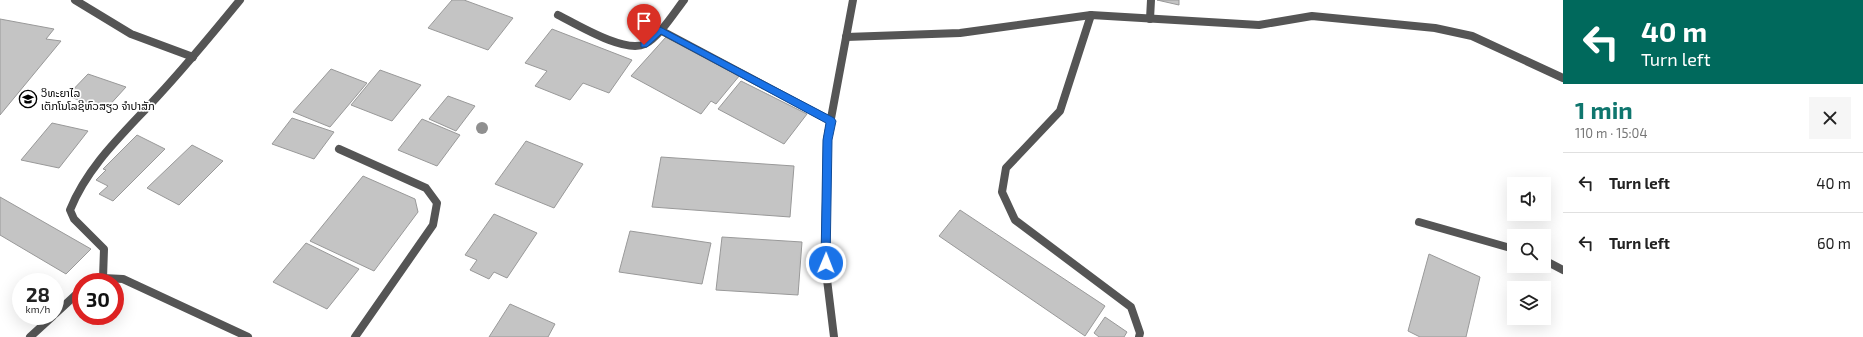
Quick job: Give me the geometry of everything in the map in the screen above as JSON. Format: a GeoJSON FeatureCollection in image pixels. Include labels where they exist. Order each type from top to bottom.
{"type":"FeatureCollection","features":[{"type":"Feature","properties":{"kind":"street"},"geometry":{"type":"LineString","coordinates":[[75,0],[132,34],[193,57]]}},
{"type":"Feature","properties":{"kind":"street"},"geometry":{"type":"LineString","coordinates":[[100,273],[104,249],[74,219],[70,210],[73,200],[96,164],[193,57],[240,0]]}},
{"type":"Feature","properties":{"kind":"street"},"geometry":{"type":"LineString","coordinates":[[558,15],[630,47],[644,45],[660,30],[684,0]]}},
{"type":"Feature","properties":{"kind":"street"},"geometry":{"type":"LineString","coordinates":[[834,337],[826,263],[828,140],[853,0]]}},
{"type":"Feature","properties":{"kind":"street"},"geometry":{"type":"LineString","coordinates":[[1150,19],[1151,0]]}},
{"type":"Feature","properties":{"kind":"street"},"geometry":{"type":"LineString","coordinates":[[846,37],[960,33],[1091,15],[1259,25],[1312,16],[1435,28],[1472,36],[1563,78]]}},
{"type":"Feature","properties":{"kind":"street"},"geometry":{"type":"LineString","coordinates":[[1091,15],[1060,111],[1006,168],[1002,192],[1015,220],[1131,307],[1140,333],[1139,337]]}},
{"type":"Feature","properties":{"kind":"street"},"geometry":{"type":"LineString","coordinates":[[660,30],[831,121]]}},
{"type":"Feature","properties":{"kind":"street"},"geometry":{"type":"LineString","coordinates":[[339,149],[426,188],[437,203],[433,225],[355,337]]}},
{"type":"Feature","properties":{"kind":"street"},"geometry":{"type":"LineString","coordinates":[[1419,222],[1507,247]]}},
{"type":"Feature","properties":{"kind":"street"},"geometry":{"type":"LineString","coordinates":[[1551,264],[1563,270]]}},
{"type":"Feature","properties":{"kind":"street"},"geometry":{"type":"LineString","coordinates":[[124,279],[248,337]]}},
{"type":"Feature","properties":{"kind":"street"},"geometry":{"type":"LineString","coordinates":[[64,306],[72,298]]}},
{"type":"Feature","properties":{"kind":"street"},"geometry":{"type":"LineString","coordinates":[[30,337],[43,325]]}},
{"type":"Feature","properties":{"kind":"building"},"geometry":{"type":"Polygon","coordinates":[[[452,0],[464,0],[513,18],[488,50],[428,28],[452,0]]]}},
{"type":"Feature","properties":{"kind":"building"},"geometry":{"type":"Polygon","coordinates":[[[1157,0],[1179,0],[1179,5],[1157,0]]]}},
{"type":"Feature","properties":{"kind":"building"},"geometry":{"type":"Polygon","coordinates":[[[0,19],[54,29],[46,39],[61,41],[0,115],[0,19]]]}},
{"type":"Feature","properties":{"kind":"building"},"geometry":{"type":"Polygon","coordinates":[[[552,29],[632,60],[609,93],[583,83],[570,100],[535,86],[547,71],[525,63],[552,29]]]}},
{"type":"Feature","properties":{"kind":"building"},"geometry":{"type":"Polygon","coordinates":[[[666,37],[740,75],[716,104],[711,101],[701,114],[631,76],[666,37]]]}},
{"type":"Feature","properties":{"kind":"building"},"geometry":{"type":"Polygon","coordinates":[[[331,69],[367,83],[330,127],[293,112],[331,69]]]}},
{"type":"Feature","properties":{"kind":"building"},"geometry":{"type":"Polygon","coordinates":[[[380,70],[421,85],[392,121],[351,105],[380,70]]]}},
{"type":"Feature","properties":{"kind":"building"},"geometry":{"type":"Polygon","coordinates":[[[88,74],[126,87],[106,109],[67,96],[88,74]]]}},
{"type":"Feature","properties":{"kind":"building"},"geometry":{"type":"Polygon","coordinates":[[[741,81],[807,114],[784,144],[718,109],[741,81]]]}},
{"type":"Feature","properties":{"kind":"building"},"geometry":{"type":"Polygon","coordinates":[[[448,96],[475,106],[456,131],[429,119],[448,96]]]}},
{"type":"Feature","properties":{"kind":"building"},"geometry":{"type":"Polygon","coordinates":[[[292,118],[334,132],[314,159],[272,144],[292,118]]]}},
{"type":"Feature","properties":{"kind":"building"},"geometry":{"type":"Polygon","coordinates":[[[422,119],[460,135],[437,166],[398,150],[422,119]]]}},
{"type":"Feature","properties":{"kind":"building"},"geometry":{"type":"Polygon","coordinates":[[[52,123],[88,131],[59,168],[21,160],[52,123]]]}},
{"type":"Feature","properties":{"kind":"building"},"geometry":{"type":"Polygon","coordinates":[[[137,135],[165,149],[113,201],[99,194],[108,186],[96,180],[106,170],[103,169],[137,135]]]}},
{"type":"Feature","properties":{"kind":"building"},"geometry":{"type":"Polygon","coordinates":[[[526,141],[583,164],[554,208],[495,184],[526,141]]]}},
{"type":"Feature","properties":{"kind":"building"},"geometry":{"type":"Polygon","coordinates":[[[192,145],[223,161],[179,205],[147,188],[192,145]]]}},
{"type":"Feature","properties":{"kind":"building"},"geometry":{"type":"Polygon","coordinates":[[[661,157],[794,166],[790,217],[652,207],[661,157]]]}},
{"type":"Feature","properties":{"kind":"building"},"geometry":{"type":"Polygon","coordinates":[[[363,176],[415,199],[418,212],[374,271],[310,241],[363,176]]]}},
{"type":"Feature","properties":{"kind":"building"},"geometry":{"type":"Polygon","coordinates":[[[0,197],[91,249],[66,274],[0,235],[0,197]]]}},
{"type":"Feature","properties":{"kind":"building"},"geometry":{"type":"Polygon","coordinates":[[[960,210],[1105,306],[1085,336],[939,236],[960,210]]]}},
{"type":"Feature","properties":{"kind":"building"},"geometry":{"type":"Polygon","coordinates":[[[494,214],[537,233],[507,278],[494,272],[489,279],[470,270],[477,260],[465,255],[494,214]]]}},
{"type":"Feature","properties":{"kind":"building"},"geometry":{"type":"Polygon","coordinates":[[[630,231],[711,243],[702,284],[619,272],[630,231]]]}},
{"type":"Feature","properties":{"kind":"building"},"geometry":{"type":"Polygon","coordinates":[[[722,237],[802,242],[798,295],[716,290],[722,237]]]}},
{"type":"Feature","properties":{"kind":"building"},"geometry":{"type":"Polygon","coordinates":[[[306,243],[359,269],[327,309],[273,282],[306,243]]]}},
{"type":"Feature","properties":{"kind":"building"},"geometry":{"type":"Polygon","coordinates":[[[1429,254],[1480,277],[1466,337],[1420,337],[1408,331],[1429,254]]]}},
{"type":"Feature","properties":{"kind":"building"},"geometry":{"type":"Polygon","coordinates":[[[510,304],[555,324],[548,337],[489,337],[510,304]]]}},
{"type":"Feature","properties":{"kind":"building"},"geometry":{"type":"Polygon","coordinates":[[[1105,317],[1127,332],[1124,337],[1099,337],[1094,333],[1105,317]]]}},
{"type":"Feature","properties":{"kind":"place","name":"ວິທະຍາໄລ ເຕັກໂນໂລຊີຫົວສຽວ ຈຳປາສັກ"},"geometry":{"type":"Point","coordinates":[28,99]}},
{"type":"Feature","properties":{"kind":"route"},"geometry":{"type":"LineString","coordinates":[[644,45],[660,30],[831,121],[828,140],[826,263]]}}]}
